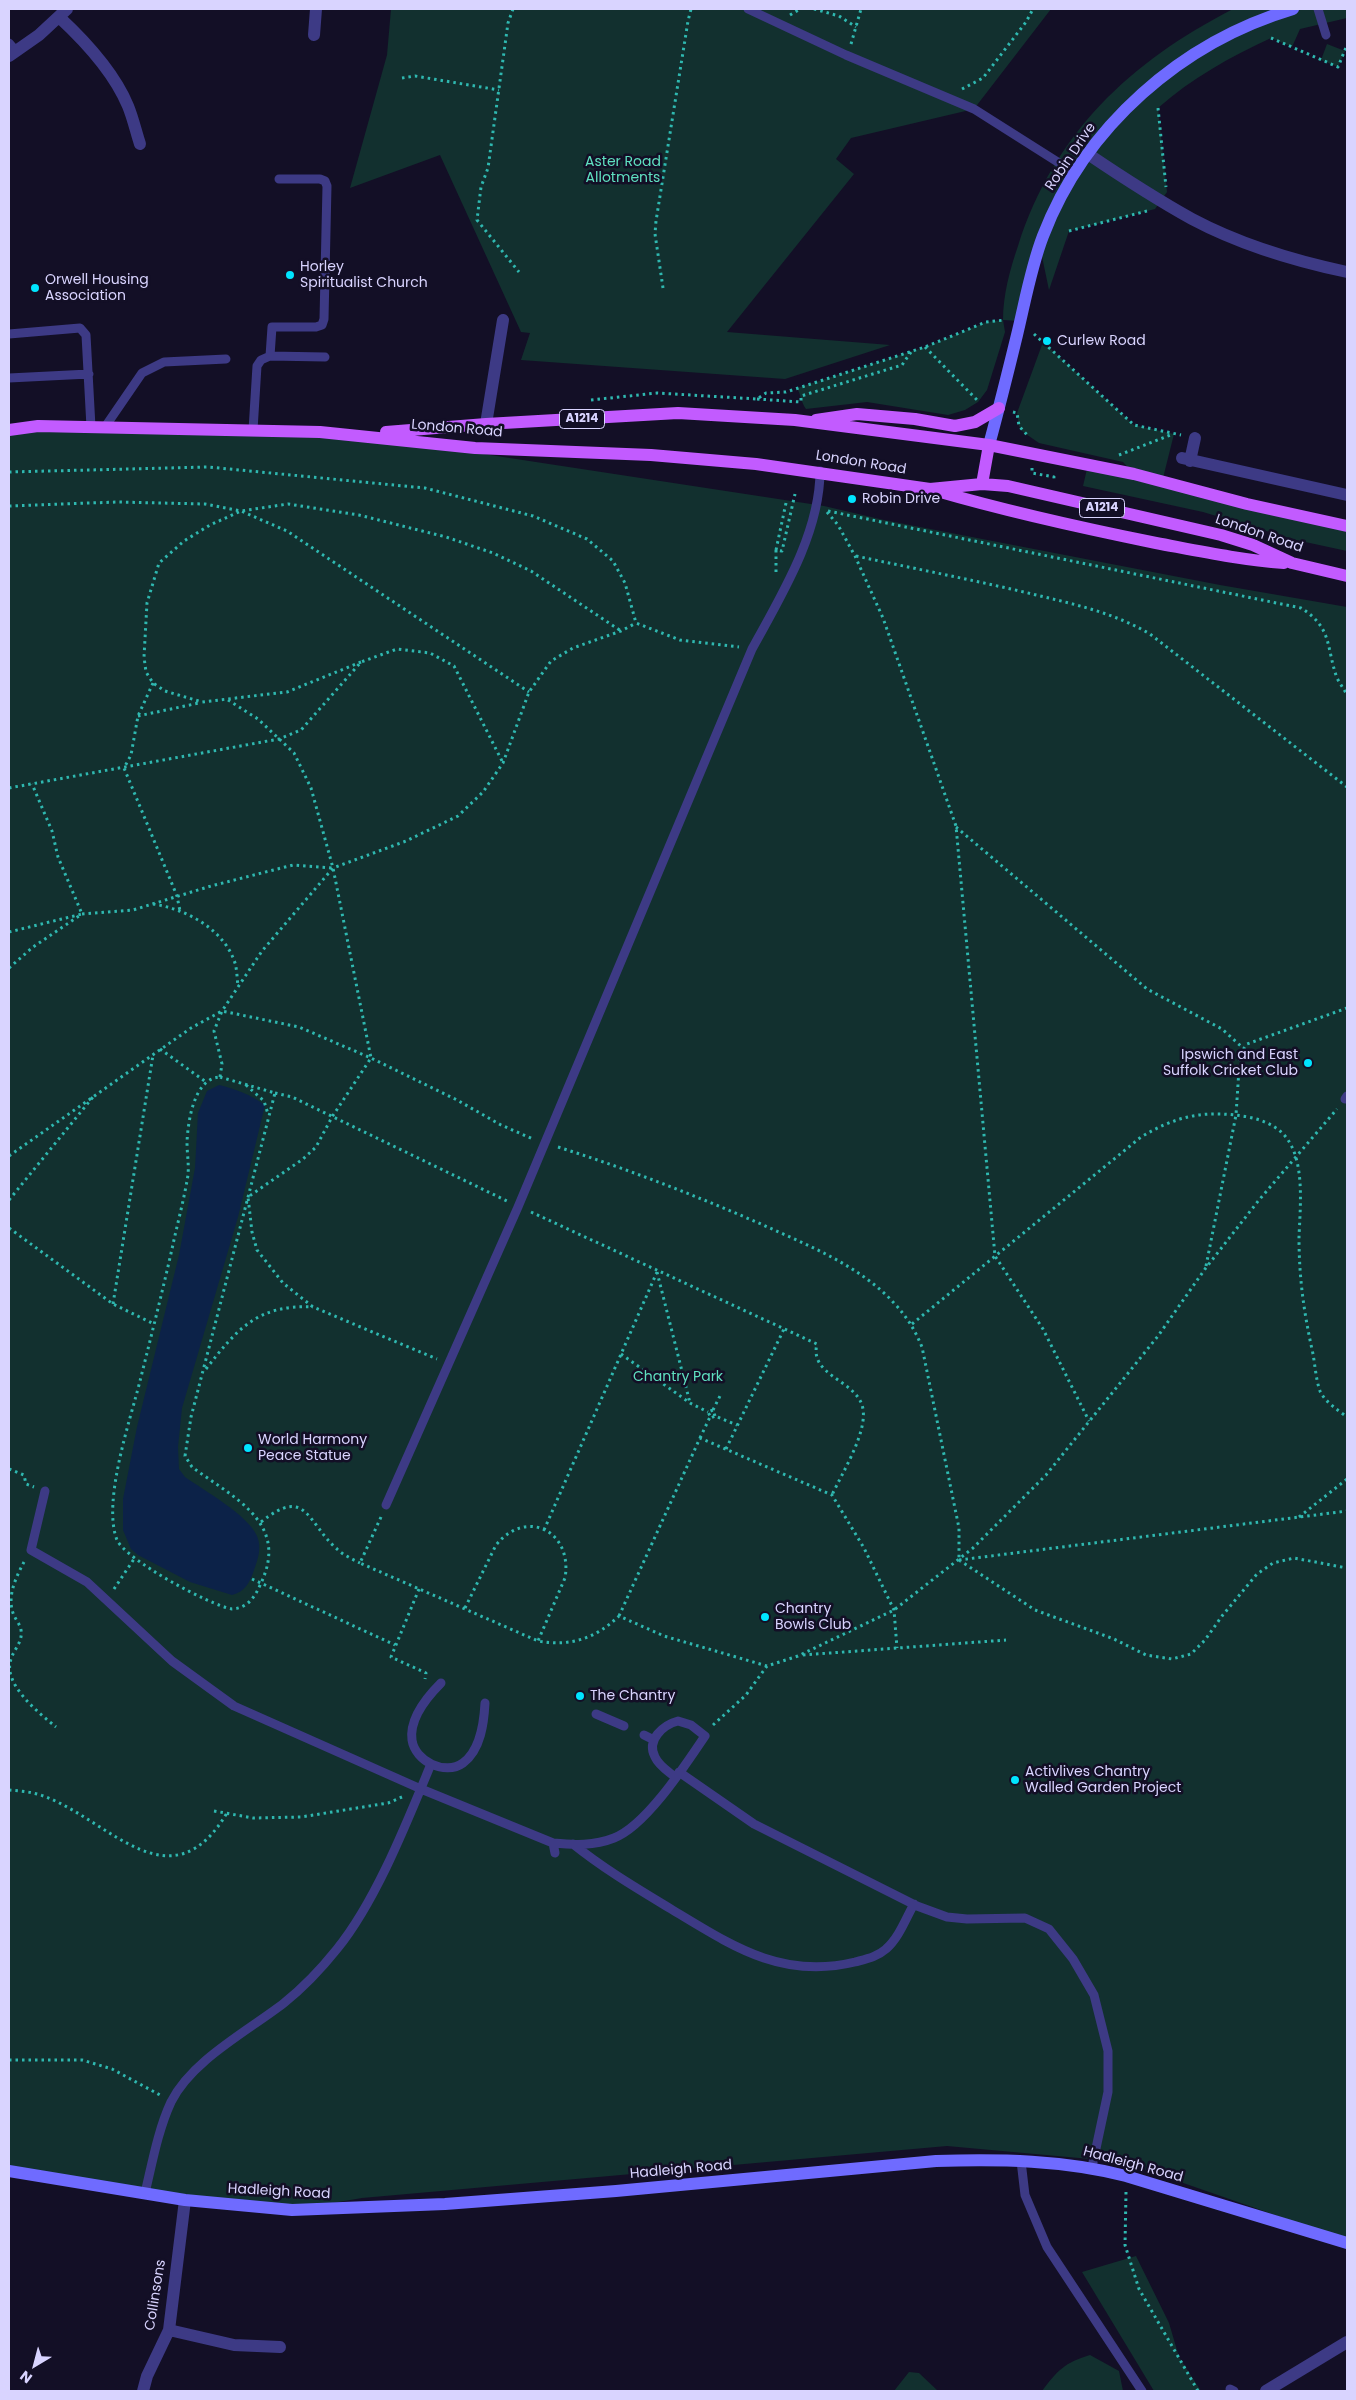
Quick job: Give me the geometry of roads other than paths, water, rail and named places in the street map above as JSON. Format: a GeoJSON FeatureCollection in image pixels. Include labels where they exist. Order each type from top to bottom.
{"type":"FeatureCollection","features":[{"type":"Feature","properties":{"kind":"main road"},"geometry":{"type":"LineString","coordinates":[[806,422],[831,416],[858,414],[915,419],[956,426],[974,422],[999,408]]}},
{"type":"Feature","properties":{"kind":"main road","name":"London Road"},"geometry":{"type":"LineString","coordinates":[[358,435],[486,424],[678,413],[806,422],[989,445],[1134,474],[1247,504],[1347,526]]}},
{"type":"Feature","properties":{"kind":"main road","name":"London Road"},"geometry":{"type":"LineString","coordinates":[[9,430],[38,426],[253,430],[358,435],[475,448],[668,456],[820,471],[930,489],[982,484],[1008,486],[1221,535],[1253,545],[1292,563],[1347,576]]}},
{"type":"Feature","properties":{"kind":"main road"},"geometry":{"type":"LineString","coordinates":[[982,484],[989,445]]}},
{"type":"Feature","properties":{"kind":"main road"},"geometry":{"type":"LineString","coordinates":[[930,489],[1008,512],[1094,531],[1249,561],[1292,563]]}},
{"type":"Feature","properties":{"kind":"street"},"geometry":{"type":"LineString","coordinates":[[314,35],[316,9]]}},
{"type":"Feature","properties":{"kind":"street","name":"Robin Drive"},"geometry":{"type":"LineString","coordinates":[[989,445],[1042,240],[1057,205],[1088,154],[1133,102],[1187,58],[1242,28],[1293,9]]}},
{"type":"Feature","properties":{"kind":"street"},"geometry":{"type":"LineString","coordinates":[[11,50],[63,13],[112,76],[128,107],[140,144]]}},
{"type":"Feature","properties":{"kind":"street"},"geometry":{"type":"LineString","coordinates":[[1088,154],[1179,211],[1220,232],[1268,250],[1347,272]]}},
{"type":"Feature","properties":{"kind":"street"},"geometry":{"type":"LineString","coordinates":[[486,424],[502,320]]}},
{"type":"Feature","properties":{"kind":"street"},"geometry":{"type":"LineString","coordinates":[[1195,438],[1186,459],[1347,495]]}},
{"type":"Feature","properties":{"kind":"street","name":"Hadleigh Road"},"geometry":{"type":"LineString","coordinates":[[9,2170],[185,2200],[292,2210],[359,2209],[616,2191],[936,2161],[1021,2161],[1092,2167],[1347,2243]]}},
{"type":"Feature","properties":{"kind":"street","name":"Collinsons"},"geometry":{"type":"LineString","coordinates":[[143,2391],[169,2330],[185,2200]]}},
{"type":"Feature","properties":{"kind":"street"},"geometry":{"type":"LineString","coordinates":[[169,2330],[234,2344],[280,2347]]}},
{"type":"Feature","properties":{"kind":"street"},"geometry":{"type":"LineString","coordinates":[[1266,2391],[1347,2342]]}},
{"type":"Feature","properties":{"kind":"lane"},"geometry":{"type":"LineString","coordinates":[[748,9],[846,55],[974,110],[1075,173]]}},
{"type":"Feature","properties":{"kind":"lane"},"geometry":{"type":"LineString","coordinates":[[1318,9],[1326,35]]}},
{"type":"Feature","properties":{"kind":"lane"},"geometry":{"type":"LineString","coordinates":[[270,356],[272,327],[316,327],[322,325],[324,319],[327,186],[325,181],[320,179],[279,179]]}},
{"type":"Feature","properties":{"kind":"lane"},"geometry":{"type":"LineString","coordinates":[[9,334],[80,328],[86,335],[91,427]]}},
{"type":"Feature","properties":{"kind":"lane"},"geometry":{"type":"LineString","coordinates":[[253,430],[257,366],[261,360],[270,356],[325,357]]}},
{"type":"Feature","properties":{"kind":"lane"},"geometry":{"type":"LineString","coordinates":[[105,427],[142,373],[164,362],[226,360]]}},
{"type":"Feature","properties":{"kind":"lane"},"geometry":{"type":"LineString","coordinates":[[9,378],[89,374]]}},
{"type":"Feature","properties":{"kind":"lane"},"geometry":{"type":"LineString","coordinates":[[386,1505],[518,1207],[752,649],[788,582],[814,516],[820,471]]}},
{"type":"Feature","properties":{"kind":"lane"},"geometry":{"type":"LineString","coordinates":[[45,1491],[30,1550],[87,1582],[172,1660],[234,1706],[421,1789],[553,1842],[573,1844],[605,1841],[628,1830],[643,1817],[677,1775],[705,1736],[690,1725],[678,1721],[661,1729],[654,1740],[654,1756],[677,1775],[754,1824],[914,1904],[946,1917],[967,1919],[1025,1918],[1049,1930],[1072,1959],[1094,1994],[1108,2051],[1108,2092],[1092,2167]]}},
{"type":"Feature","properties":{"kind":"lane"},"geometry":{"type":"LineString","coordinates":[[441,1682],[428,1696],[417,1716],[412,1739],[415,1750],[431,1764],[447,1768],[464,1763],[471,1754],[481,1732],[485,1703]]}},
{"type":"Feature","properties":{"kind":"lane"},"geometry":{"type":"LineString","coordinates":[[596,1714],[624,1726]]}},
{"type":"Feature","properties":{"kind":"lane"},"geometry":{"type":"LineString","coordinates":[[644,1735],[654,1740]]}},
{"type":"Feature","properties":{"kind":"lane"},"geometry":{"type":"LineString","coordinates":[[145,2193],[157,2146],[171,2103],[185,2081],[206,2061],[285,2002],[311,1979],[338,1948],[368,1901],[431,1764]]}},
{"type":"Feature","properties":{"kind":"lane"},"geometry":{"type":"LineString","coordinates":[[553,1842],[556,1853]]}},
{"type":"Feature","properties":{"kind":"lane"},"geometry":{"type":"LineString","coordinates":[[573,1844],[626,1882],[744,1952],[775,1962],[805,1967],[840,1965],[880,1953],[893,1942],[914,1904]]}},
{"type":"Feature","properties":{"kind":"lane"},"geometry":{"type":"LineString","coordinates":[[1021,2161],[1025,2195],[1046,2246],[1142,2391]]}},
{"type":"Feature","properties":{"kind":"water"},"geometry":{"type":"Polygon","coordinates":[[[219,1085],[243,1093],[265,1105],[238,1217],[182,1408],[178,1447],[179,1469],[185,1477],[236,1512],[252,1528],[257,1536],[259,1553],[251,1579],[244,1589],[232,1595],[190,1582],[138,1555],[131,1549],[123,1530],[123,1499],[137,1427],[179,1255],[195,1168],[198,1113],[207,1091],[219,1085]]]}},
{"type":"Feature","properties":{"kind":"place","name":"Horley Spiritualist Church"},"geometry":{"type":"Point","coordinates":[290,275]}},
{"type":"Feature","properties":{"kind":"place","name":"Orwell Housing Association"},"geometry":{"type":"Point","coordinates":[35,288]}},
{"type":"Feature","properties":{"kind":"place","name":"Curlew Road"},"geometry":{"type":"Point","coordinates":[1047,341]}},
{"type":"Feature","properties":{"kind":"place","name":"Robin Drive"},"geometry":{"type":"Point","coordinates":[852,499]}},
{"type":"Feature","properties":{"kind":"place","name":"Ipswich and East Suffolk Cricket Club"},"geometry":{"type":"Point","coordinates":[1308,1063]}},
{"type":"Feature","properties":{"kind":"place","name":"World Harmony Peace Statue"},"geometry":{"type":"Point","coordinates":[248,1448]}},
{"type":"Feature","properties":{"kind":"place","name":"Chantry Bowls Club"},"geometry":{"type":"Point","coordinates":[765,1617]}},
{"type":"Feature","properties":{"kind":"place","name":"The Chantry"},"geometry":{"type":"Point","coordinates":[580,1696]}},
{"type":"Feature","properties":{"kind":"place","name":"Activlives Chantry Walled Garden Project"},"geometry":{"type":"Point","coordinates":[1015,1780]}},
{"type":"Feature","properties":{"kind":"park label","name":"Aster Road Allotments"},"geometry":{"type":"Point","coordinates":[623,170]}},
{"type":"Feature","properties":{"kind":"park label","name":"Chantry Park"},"geometry":{"type":"Point","coordinates":[678,1377]}}]}
